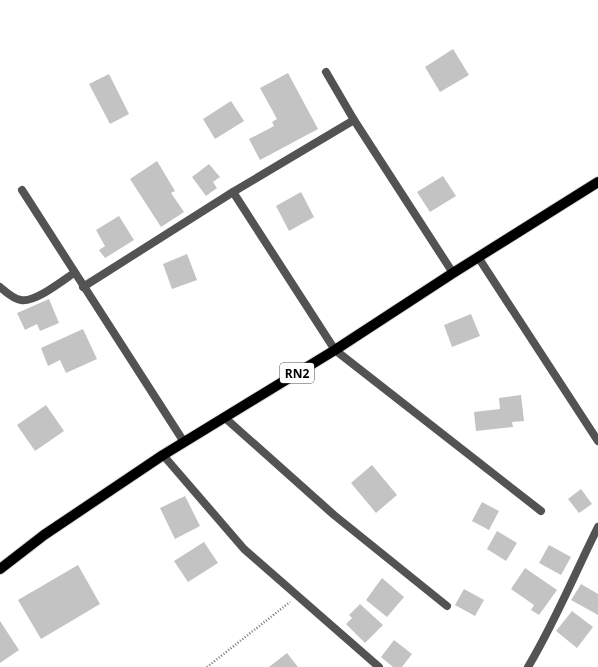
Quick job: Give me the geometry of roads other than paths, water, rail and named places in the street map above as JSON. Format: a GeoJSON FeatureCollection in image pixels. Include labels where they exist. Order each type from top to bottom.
{"type":"FeatureCollection","features":[{"type":"Feature","properties":{"kind":"main road","name":"RN2"},"geometry":{"type":"LineString","coordinates":[[0,569],[44,535],[163,455],[335,350],[478,257],[598,182]]}},
{"type":"Feature","properties":{"kind":"street"},"geometry":{"type":"LineString","coordinates":[[326,72],[354,120],[453,273]]}},
{"type":"Feature","properties":{"kind":"street"},"geometry":{"type":"LineString","coordinates":[[83,287],[233,192],[354,120]]}},
{"type":"Feature","properties":{"kind":"street"},"geometry":{"type":"LineString","coordinates":[[22,190],[184,442]]}},
{"type":"Feature","properties":{"kind":"street"},"geometry":{"type":"LineString","coordinates":[[233,192],[335,350],[541,511]]}},
{"type":"Feature","properties":{"kind":"street"},"geometry":{"type":"LineString","coordinates":[[478,257],[598,441]]}},
{"type":"Feature","properties":{"kind":"street"},"geometry":{"type":"LineString","coordinates":[[0,287],[22,301],[29,300],[46,292],[74,273]]}},
{"type":"Feature","properties":{"kind":"street"},"geometry":{"type":"LineString","coordinates":[[224,417],[334,515],[447,606]]}},
{"type":"Feature","properties":{"kind":"street"},"geometry":{"type":"LineString","coordinates":[[163,455],[244,549],[380,667]]}},
{"type":"Feature","properties":{"kind":"street"},"geometry":{"type":"LineString","coordinates":[[528,667],[553,623],[572,578],[598,526]]}}]}
